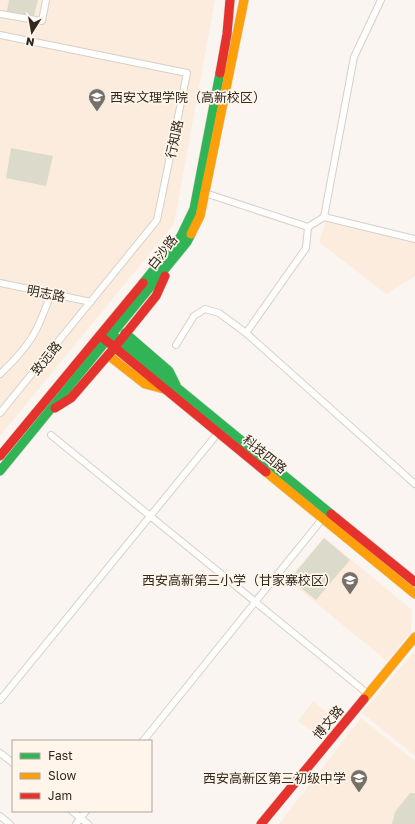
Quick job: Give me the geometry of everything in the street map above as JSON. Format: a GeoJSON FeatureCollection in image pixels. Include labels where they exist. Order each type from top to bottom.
{"type":"FeatureCollection","features":[{"type":"Feature","properties":{"kind":"street"},"geometry":{"type":"LineString","coordinates":[[0,14],[42,20],[46,0]]}},
{"type":"Feature","properties":{"kind":"street","name":"白沙路"},"geometry":{"type":"LineString","coordinates":[[0,456],[181,236],[194,209],[227,34],[230,0]]}},
{"type":"Feature","properties":{"kind":"street","name":"白沙路"},"geometry":{"type":"LineString","coordinates":[[0,471],[49,412],[116,339],[187,242],[200,216],[244,0]]}},
{"type":"Feature","properties":{"kind":"street"},"geometry":{"type":"LineString","coordinates":[[324,217],[354,57],[381,0]]}},
{"type":"Feature","properties":{"kind":"street","name":"行知路"},"geometry":{"type":"LineString","coordinates":[[0,35],[187,73],[157,220],[91,302]]}},
{"type":"Feature","properties":{"kind":"street"},"geometry":{"type":"LineString","coordinates":[[205,193],[308,227]]}},
{"type":"Feature","properties":{"kind":"street"},"geometry":{"type":"LineString","coordinates":[[308,227],[324,217],[415,239]]}},
{"type":"Feature","properties":{"kind":"street"},"geometry":{"type":"LineString","coordinates":[[246,333],[306,248],[308,227]]}},
{"type":"Feature","properties":{"kind":"street"},"geometry":{"type":"LineString","coordinates":[[49,412],[71,398],[108,355],[116,339],[156,296],[170,264]]}},
{"type":"Feature","properties":{"kind":"street","name":"明志路"},"geometry":{"type":"LineString","coordinates":[[0,283],[91,302]]}},
{"type":"Feature","properties":{"kind":"street"},"geometry":{"type":"LineString","coordinates":[[0,374],[15,360],[29,342],[38,326],[51,294]]}},
{"type":"Feature","properties":{"kind":"street","name":"致远路"},"geometry":{"type":"LineString","coordinates":[[0,413],[91,302]]}},
{"type":"Feature","properties":{"kind":"street"},"geometry":{"type":"LineString","coordinates":[[176,345],[194,316],[205,309],[219,313],[246,333],[415,484]]}},
{"type":"Feature","properties":{"kind":"street","name":"科技四路"},"geometry":{"type":"LineString","coordinates":[[102,331],[116,339],[178,388],[415,582]]}},
{"type":"Feature","properties":{"kind":"street","name":"科技四路"},"geometry":{"type":"LineString","coordinates":[[116,339],[165,389],[415,594]]}},
{"type":"Feature","properties":{"kind":"street"},"geometry":{"type":"LineString","coordinates":[[108,355],[145,384],[165,389]]}},
{"type":"Feature","properties":{"kind":"street"},"geometry":{"type":"LineString","coordinates":[[0,700],[218,432]]}},
{"type":"Feature","properties":{"kind":"street"},"geometry":{"type":"LineString","coordinates":[[51,435],[151,515],[254,602],[368,694]]}},
{"type":"Feature","properties":{"kind":"street"},"geometry":{"type":"LineString","coordinates":[[144,740],[323,518]]}},
{"type":"Feature","properties":{"kind":"street","name":"博文路"},"geometry":{"type":"LineString","coordinates":[[261,824],[415,637]]}},
{"type":"Feature","properties":{"kind":"street"},"geometry":{"type":"LineString","coordinates":[[0,752],[12,762]]}},
{"type":"Feature","properties":{"kind":"street"},"geometry":{"type":"LineString","coordinates":[[73,812],[88,824]]}},
{"type":"Feature","properties":{"kind":"street"},"geometry":{"type":"LineString","coordinates":[[76,824],[85,812]]}},
{"type":"Feature","properties":{"kind":"street"},"geometry":{"type":"LineString","coordinates":[[0,816],[10,824]]}},
{"type":"Feature","properties":{"kind":"shaded area","name":"西安文理学院（高新校区）"},"geometry":{"type":"Polygon","coordinates":[[[0,0],[215,0],[174,224],[0,436],[0,0]]]}},
{"type":"Feature","properties":{"kind":"shaded area"},"geometry":{"type":"Polygon","coordinates":[[[9,0],[38,0],[34,16],[7,11],[9,0]]]}},
{"type":"Feature","properties":{"kind":"shaded area"},"geometry":{"type":"Polygon","coordinates":[[[11,148],[53,156],[46,186],[6,178],[11,148]]]}},
{"type":"Feature","properties":{"kind":"shaded area"},"geometry":{"type":"Polygon","coordinates":[[[326,221],[415,243],[415,276],[386,294],[319,242],[326,221]]]}},
{"type":"Feature","properties":{"kind":"shaded area","name":"西安高新第三小学（甘家寨校区）"},"geometry":{"type":"Polygon","coordinates":[[[324,537],[412,610],[411,632],[387,661],[288,580],[324,537]]]}},
{"type":"Feature","properties":{"kind":"shaded area"},"geometry":{"type":"Polygon","coordinates":[[[324,538],[350,560],[316,600],[290,579],[324,538]]]}},
{"type":"Feature","properties":{"kind":"shaded area"},"geometry":{"type":"Polygon","coordinates":[[[415,650],[415,756],[362,713],[415,650]]]}},
{"type":"Feature","properties":{"kind":"shaded area"},"geometry":{"type":"Polygon","coordinates":[[[313,701],[329,714],[314,733],[298,721],[313,701]]]}},
{"type":"Feature","properties":{"kind":"shaded area","name":"西安高新区第三初级中学"},"geometry":{"type":"Polygon","coordinates":[[[361,718],[415,761],[415,824],[279,824],[361,718]]]}},
{"type":"Feature","properties":{"kind":"shaded area"},"geometry":{"type":"Polygon","coordinates":[[[410,793],[415,793],[415,824],[392,824],[395,812],[410,793]]]}},
{"type":"Feature","properties":{"kind":"traffic: fast"},"geometry":{"type":"LineString","coordinates":[[143,283],[181,236],[194,209],[220,73]]}},
{"type":"Feature","properties":{"kind":"traffic: fast"},"geometry":{"type":"LineString","coordinates":[[0,471],[187,242],[191,234]]}},
{"type":"Feature","properties":{"kind":"traffic: fast"},"geometry":{"type":"LineString","coordinates":[[108,331],[331,514]]}},
{"type":"Feature","properties":{"kind":"traffic: fast"},"geometry":{"type":"LineString","coordinates":[[125,333],[169,371],[176,385]]}},
{"type":"Feature","properties":{"kind":"traffic: slow"},"geometry":{"type":"LineString","coordinates":[[191,234],[200,216],[244,0]]}},
{"type":"Feature","properties":{"kind":"traffic: slow"},"geometry":{"type":"LineString","coordinates":[[108,355],[145,384],[164,389]]}},
{"type":"Feature","properties":{"kind":"traffic: slow"},"geometry":{"type":"LineString","coordinates":[[266,472],[415,594]]}},
{"type":"Feature","properties":{"kind":"traffic: slow"},"geometry":{"type":"LineString","coordinates":[[364,699],[415,637]]}},
{"type":"Feature","properties":{"kind":"traffic: jam"},"geometry":{"type":"LineString","coordinates":[[220,73],[227,34],[230,0]]}},
{"type":"Feature","properties":{"kind":"traffic: jam"},"geometry":{"type":"LineString","coordinates":[[55,408],[71,398],[115,347],[156,296],[165,276]]}},
{"type":"Feature","properties":{"kind":"traffic: jam"},"geometry":{"type":"LineString","coordinates":[[0,456],[143,283]]}},
{"type":"Feature","properties":{"kind":"traffic: jam"},"geometry":{"type":"LineString","coordinates":[[103,338],[266,472]]}},
{"type":"Feature","properties":{"kind":"traffic: jam"},"geometry":{"type":"LineString","coordinates":[[331,514],[415,582]]}},
{"type":"Feature","properties":{"kind":"traffic: jam"},"geometry":{"type":"LineString","coordinates":[[261,824],[364,699]]}},
{"type":"Feature","properties":{"kind":"place","name":"西安文理学院（高新校区）"},"geometry":{"type":"Point","coordinates":[97,112]}},
{"type":"Feature","properties":{"kind":"place","name":"西安高新第三小学（甘家寨校区）"},"geometry":{"type":"Point","coordinates":[350,595]}},
{"type":"Feature","properties":{"kind":"place","name":"西安高新区第三初级中学"},"geometry":{"type":"Point","coordinates":[359,793]}}]}
